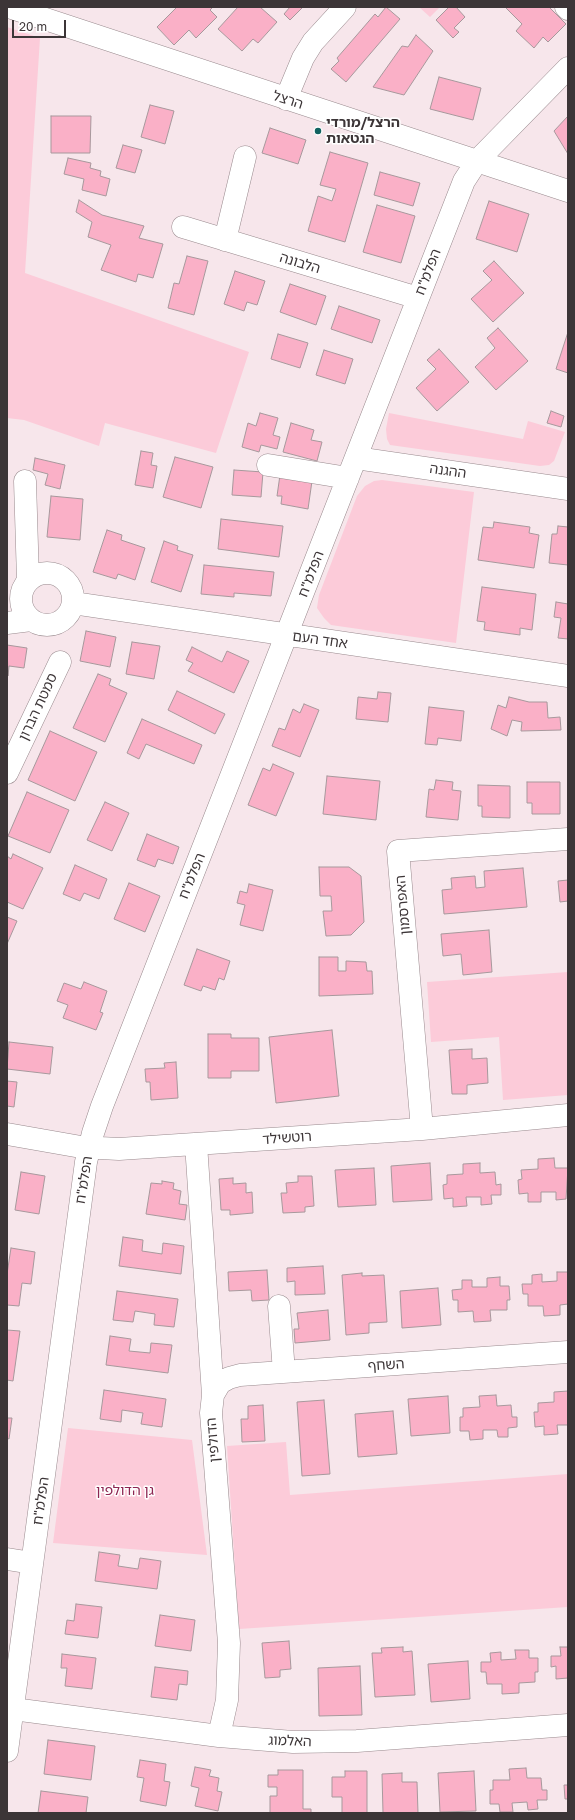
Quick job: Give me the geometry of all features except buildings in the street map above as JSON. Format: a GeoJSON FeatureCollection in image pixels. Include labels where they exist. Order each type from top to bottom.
{"type":"FeatureCollection","features":[{"type":"Feature","properties":{"kind":"street","name":"הרצל"},"geometry":{"type":"LineString","coordinates":[[9,7],[68,17],[286,99],[568,191]]}},
{"type":"Feature","properties":{"kind":"street"},"geometry":{"type":"LineString","coordinates":[[286,99],[303,58],[310,47],[345,7]]}},
{"type":"Feature","properties":{"kind":"street","name":"הפלמ\"ח"},"geometry":{"type":"LineString","coordinates":[[7,1751],[89,1148],[102,1106],[464,181],[477,161],[568,68]]}},
{"type":"Feature","properties":{"kind":"street"},"geometry":{"type":"LineString","coordinates":[[225,240],[245,157]]}},
{"type":"Feature","properties":{"kind":"street","name":"הלבונה"},"geometry":{"type":"LineString","coordinates":[[183,227],[418,298]]}},
{"type":"Feature","properties":{"kind":"street","name":"ההגנה"},"geometry":{"type":"LineString","coordinates":[[356,458],[568,489]]}},
{"type":"Feature","properties":{"kind":"street"},"geometry":{"type":"LineString","coordinates":[[268,465],[348,478]]}},
{"type":"Feature","properties":{"kind":"street","name":"ההגנה"},"geometry":{"type":"LineString","coordinates":[[540,484],[558,480],[568,473]]}},
{"type":"Feature","properties":{"kind":"street"},"geometry":{"type":"LineString","coordinates":[[25,481],[28,580]]}},
{"type":"Feature","properties":{"kind":"street"},"geometry":{"type":"LineString","coordinates":[[42,573],[59,576],[70,587],[73,603],[68,614],[59,622],[51,625],[42,625],[31,620],[23,611],[20,599],[22,591],[28,580],[42,573]]}},
{"type":"Feature","properties":{"kind":"street","name":"אחד העם"},"geometry":{"type":"LineString","coordinates":[[73,603],[568,676]]}},
{"type":"Feature","properties":{"kind":"street"},"geometry":{"type":"LineString","coordinates":[[7,623],[31,620]]}},
{"type":"Feature","properties":{"kind":"street","name":"סמטת הברון"},"geometry":{"type":"LineString","coordinates":[[7,773],[60,662]]}},
{"type":"Feature","properties":{"kind":"street","name":"האפרסמון"},"geometry":{"type":"LineString","coordinates":[[422,1129],[398,851],[568,839]]}},
{"type":"Feature","properties":{"kind":"street","name":"רוטשילד"},"geometry":{"type":"LineString","coordinates":[[7,1134],[89,1148],[119,1149],[422,1129],[568,1114]]}},
{"type":"Feature","properties":{"kind":"street","name":"הדולפין"},"geometry":{"type":"LineString","coordinates":[[196,1144],[213,1395],[211,1413],[230,1643],[227,1700],[219,1736]]}},
{"type":"Feature","properties":{"kind":"street"},"geometry":{"type":"LineString","coordinates":[[279,1306],[284,1372]]}},
{"type":"Feature","properties":{"kind":"street","name":"השחף"},"geometry":{"type":"LineString","coordinates":[[213,1395],[220,1383],[234,1376],[568,1352]]}},
{"type":"Feature","properties":{"kind":"street"},"geometry":{"type":"LineString","coordinates":[[7,1559],[32,1563]]}},
{"type":"Feature","properties":{"kind":"street","name":"האלמוג"},"geometry":{"type":"LineString","coordinates":[[13,1709],[219,1736],[278,1742],[340,1742],[568,1725]]}},
{"type":"Feature","properties":{"kind":"green space"},"geometry":{"type":"Polygon","coordinates":[[[419,7],[440,7],[430,17],[419,7]]]}},
{"type":"Feature","properties":{"kind":"green space"},"geometry":{"type":"Polygon","coordinates":[[[7,27],[40,38],[25,273],[249,352],[216,453],[105,423],[99,446],[24,420],[7,418],[7,27]]]}},
{"type":"Feature","properties":{"kind":"green space"},"geometry":{"type":"Polygon","coordinates":[[[389,413],[523,439],[528,421],[565,432],[554,461],[549,465],[540,466],[390,445],[387,439],[386,429],[389,413]]]}},
{"type":"Feature","properties":{"kind":"green space"},"geometry":{"type":"Polygon","coordinates":[[[382,480],[474,492],[456,643],[331,625],[317,608],[319,595],[357,496],[365,486],[374,481],[382,480]]]}},
{"type":"Feature","properties":{"kind":"green space"},"geometry":{"type":"Polygon","coordinates":[[[568,972],[568,1095],[503,1100],[499,1037],[431,1042],[427,982],[568,972]]]}},
{"type":"Feature","properties":{"kind":"green space","name":"גן הדולפין"},"geometry":{"type":"Polygon","coordinates":[[[68,1428],[192,1440],[207,1555],[53,1543],[68,1428]]]}},
{"type":"Feature","properties":{"kind":"green space"},"geometry":{"type":"Polygon","coordinates":[[[286,1442],[290,1495],[568,1474],[568,1607],[239,1629],[227,1446],[286,1442]]]}},
{"type":"Feature","properties":{"kind":"place","name":"הרצל/מורדי הגטאות"},"geometry":{"type":"Point","coordinates":[318,131]}}]}
